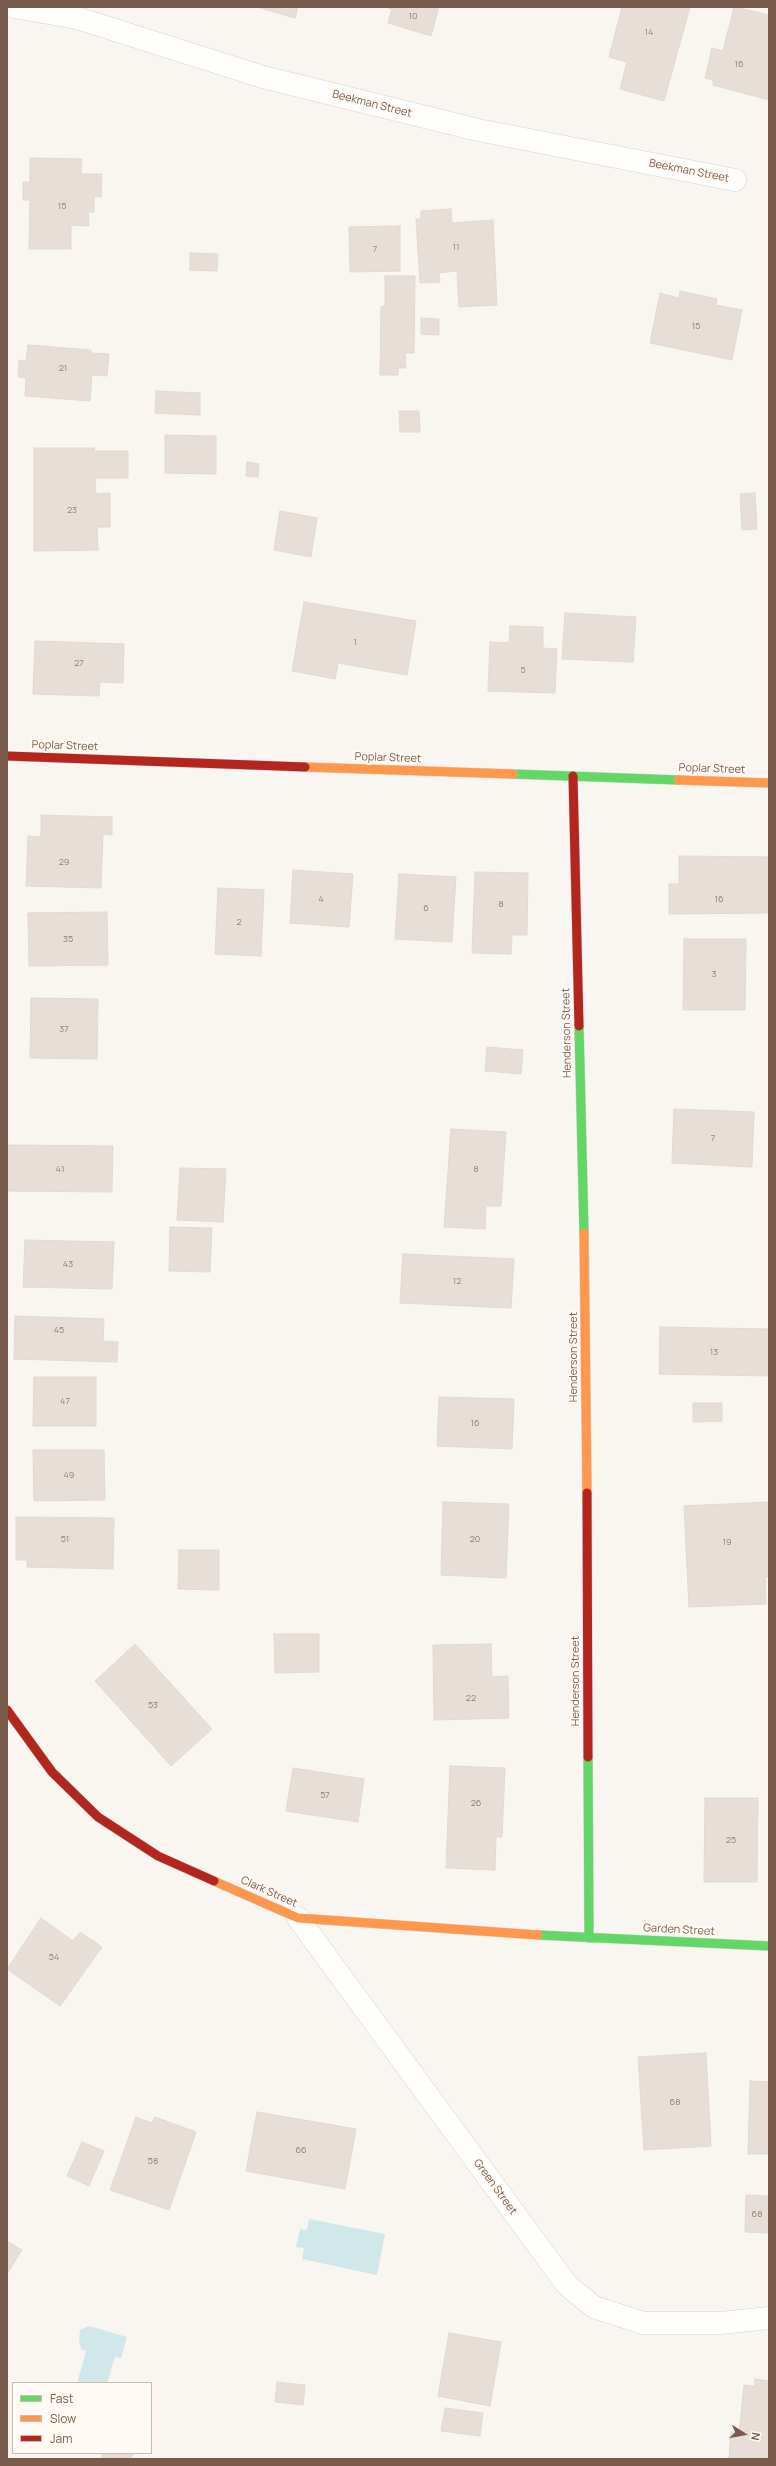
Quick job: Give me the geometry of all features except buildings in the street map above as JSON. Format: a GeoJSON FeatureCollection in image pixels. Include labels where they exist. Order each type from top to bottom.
{"type":"FeatureCollection","features":[{"type":"Feature","properties":{"kind":"street","name":"Beekman Street"},"geometry":{"type":"LineString","coordinates":[[14,7],[77,18],[263,77],[478,130],[735,180]]}},
{"type":"Feature","properties":{"kind":"street","name":"Poplar Street"},"geometry":{"type":"LineString","coordinates":[[7,756],[769,783]]}},
{"type":"Feature","properties":{"kind":"street","name":"Henderson Street"},"geometry":{"type":"LineString","coordinates":[[573,776],[586,1294],[589,1938]]}},
{"type":"Feature","properties":{"kind":"street","name":"Clark Street"},"geometry":{"type":"LineString","coordinates":[[7,1710],[52,1772],[98,1817],[158,1856],[298,1918],[589,1938]]}},
{"type":"Feature","properties":{"kind":"street","name":"Green Street"},"geometry":{"type":"LineString","coordinates":[[298,1918],[567,2285],[594,2307],[643,2323],[721,2324],[769,2318]]}},
{"type":"Feature","properties":{"kind":"street","name":"Garden Street"},"geometry":{"type":"LineString","coordinates":[[589,1938],[769,1946]]}},
{"type":"Feature","properties":{"kind":"water"},"geometry":{"type":"Polygon","coordinates":[[[309,2219],[385,2234],[377,2275],[302,2259],[304,2248],[296,2247],[300,2229],[307,2230],[309,2219]]]}},
{"type":"Feature","properties":{"kind":"water"},"geometry":{"type":"Polygon","coordinates":[[[89,2326],[127,2337],[121,2358],[115,2357],[107,2382],[77,2382],[86,2351],[81,2349],[79,2340],[80,2330],[89,2326]]]}},
{"type":"Feature","properties":{"kind":"traffic: fast"},"geometry":{"type":"LineString","coordinates":[[513,774],[678,780]]}},
{"type":"Feature","properties":{"kind":"traffic: fast"},"geometry":{"type":"LineString","coordinates":[[579,1026],[584,1233]]}},
{"type":"Feature","properties":{"kind":"traffic: fast"},"geometry":{"type":"LineString","coordinates":[[588,1757],[589,1938]]}},
{"type":"Feature","properties":{"kind":"traffic: fast"},"geometry":{"type":"LineString","coordinates":[[538,1935],[769,1946]]}},
{"type":"Feature","properties":{"kind":"traffic: slow"},"geometry":{"type":"LineString","coordinates":[[305,767],[513,774]]}},
{"type":"Feature","properties":{"kind":"traffic: slow"},"geometry":{"type":"LineString","coordinates":[[678,780],[769,783]]}},
{"type":"Feature","properties":{"kind":"traffic: slow"},"geometry":{"type":"LineString","coordinates":[[584,1233],[587,1493]]}},
{"type":"Feature","properties":{"kind":"traffic: slow"},"geometry":{"type":"LineString","coordinates":[[214,1881],[298,1918],[538,1935]]}},
{"type":"Feature","properties":{"kind":"traffic: jam"},"geometry":{"type":"LineString","coordinates":[[7,756],[305,767]]}},
{"type":"Feature","properties":{"kind":"traffic: jam"},"geometry":{"type":"LineString","coordinates":[[573,776],[579,1026]]}},
{"type":"Feature","properties":{"kind":"traffic: jam"},"geometry":{"type":"LineString","coordinates":[[587,1493],[588,1757]]}},
{"type":"Feature","properties":{"kind":"traffic: jam"},"geometry":{"type":"LineString","coordinates":[[7,1710],[52,1772],[98,1817],[158,1856],[214,1881]]}}]}
